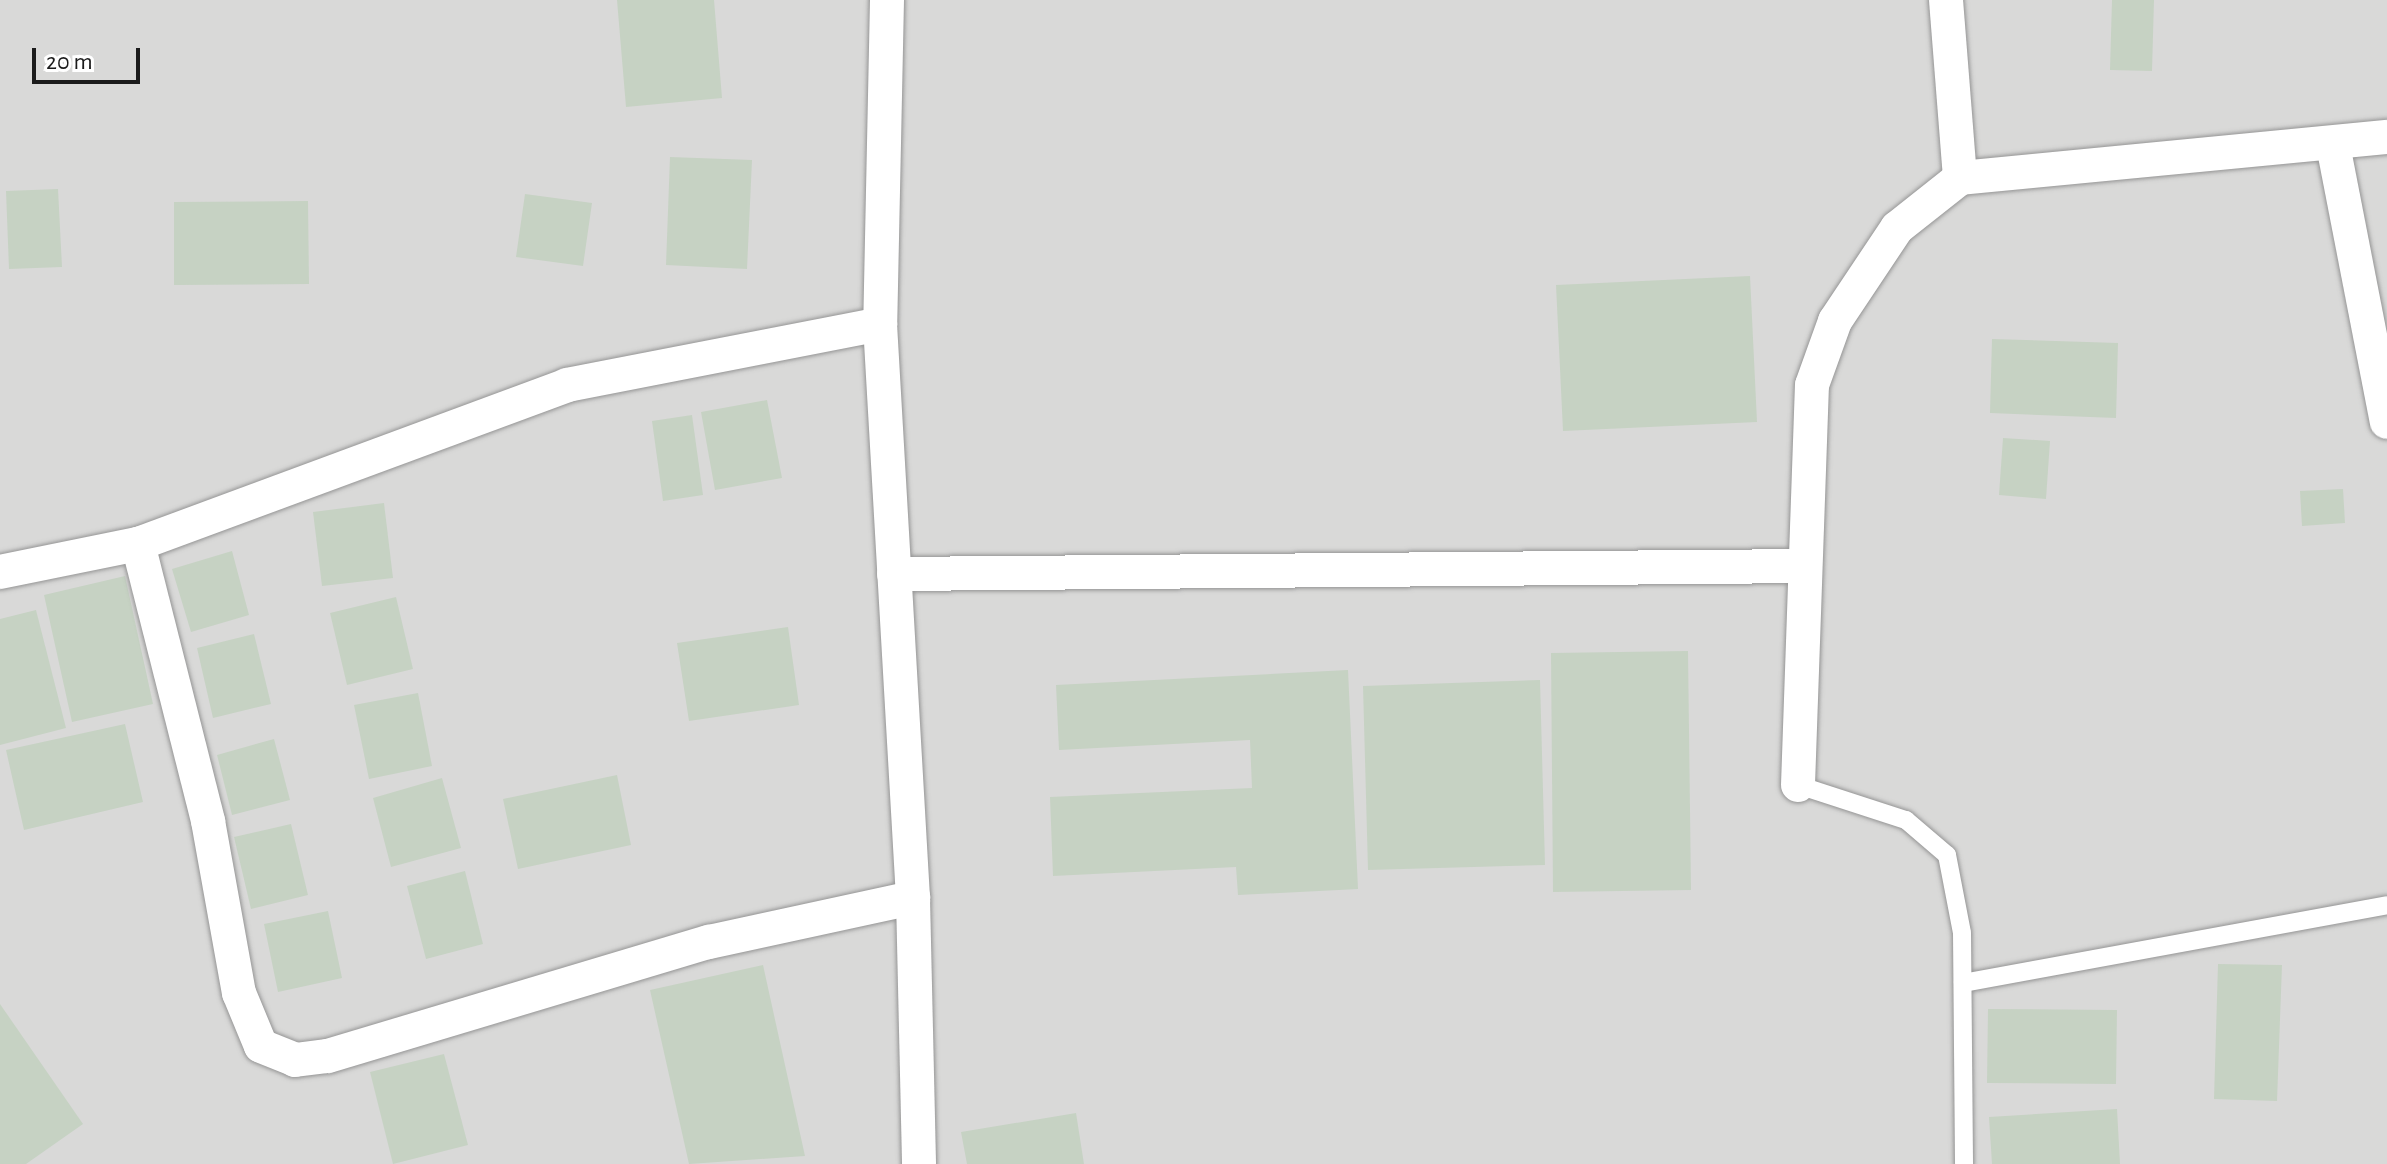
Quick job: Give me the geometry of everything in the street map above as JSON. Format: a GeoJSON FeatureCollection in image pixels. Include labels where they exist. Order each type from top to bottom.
{"type":"FeatureCollection","features":[{"type":"Feature","properties":{"kind":"street"},"geometry":{"type":"LineString","coordinates":[[887,0],[880,324],[913,898],[919,1164]]}},
{"type":"Feature","properties":{"kind":"street"},"geometry":{"type":"LineString","coordinates":[[1946,0],[1960,178]]}},
{"type":"Feature","properties":{"kind":"street"},"geometry":{"type":"LineString","coordinates":[[1798,785],[1803,566],[1812,385],[1835,321],[1897,228],[1960,178],[2333,145],[2387,137]]}},
{"type":"Feature","properties":{"kind":"street"},"geometry":{"type":"LineString","coordinates":[[2333,145],[2387,422]]}},
{"type":"Feature","properties":{"kind":"street"},"geometry":{"type":"LineString","coordinates":[[0,572],[138,544],[567,385],[880,324]]}},
{"type":"Feature","properties":{"kind":"street"},"geometry":{"type":"LineString","coordinates":[[138,544],[208,821],[239,993],[261,1046],[295,1060],[328,1056],[709,942],[913,898]]}},
{"type":"Feature","properties":{"kind":"street"},"geometry":{"type":"LineString","coordinates":[[894,574],[1803,566]]}},
{"type":"Feature","properties":{"kind":"lane"},"geometry":{"type":"LineString","coordinates":[[1798,785],[1906,820],[1947,855],[1963,983],[1964,1164]]}},
{"type":"Feature","properties":{"kind":"lane"},"geometry":{"type":"LineString","coordinates":[[1963,983],[2387,905]]}},
{"type":"Feature","properties":{"kind":"shaded area"},"geometry":{"type":"Polygon","coordinates":[[[0,0],[2387,0],[2387,1164],[0,1164],[0,0]]]}},
{"type":"Feature","properties":{"kind":"building"},"geometry":{"type":"Polygon","coordinates":[[[617,0],[714,0],[722,98],[626,107],[617,0]]]}},
{"type":"Feature","properties":{"kind":"building"},"geometry":{"type":"Polygon","coordinates":[[[2112,0],[2154,0],[2152,71],[2110,70],[2112,0]]]}},
{"type":"Feature","properties":{"kind":"building"},"geometry":{"type":"Polygon","coordinates":[[[670,157],[752,160],[747,269],[666,265],[670,157]]]}},
{"type":"Feature","properties":{"kind":"building"},"geometry":{"type":"Polygon","coordinates":[[[58,189],[62,267],[9,269],[6,191],[58,189]]]}},
{"type":"Feature","properties":{"kind":"building"},"geometry":{"type":"Polygon","coordinates":[[[525,194],[592,203],[583,266],[516,257],[525,194]]]}},
{"type":"Feature","properties":{"kind":"building"},"geometry":{"type":"Polygon","coordinates":[[[308,201],[309,284],[174,285],[174,202],[308,201]]]}},
{"type":"Feature","properties":{"kind":"building"},"geometry":{"type":"Polygon","coordinates":[[[1750,276],[1757,422],[1563,431],[1556,285],[1750,276]]]}},
{"type":"Feature","properties":{"kind":"building"},"geometry":{"type":"Polygon","coordinates":[[[1992,339],[2118,343],[2116,418],[1990,413],[1992,339]]]}},
{"type":"Feature","properties":{"kind":"building"},"geometry":{"type":"Polygon","coordinates":[[[767,400],[782,478],[715,490],[701,412],[767,400]]]}},
{"type":"Feature","properties":{"kind":"building"},"geometry":{"type":"Polygon","coordinates":[[[692,415],[703,495],[663,501],[652,421],[692,415]]]}},
{"type":"Feature","properties":{"kind":"building"},"geometry":{"type":"Polygon","coordinates":[[[2003,438],[2050,441],[2046,499],[1999,495],[2003,438]]]}},
{"type":"Feature","properties":{"kind":"building"},"geometry":{"type":"Polygon","coordinates":[[[2343,489],[2345,523],[2302,526],[2300,491],[2343,489]]]}},
{"type":"Feature","properties":{"kind":"building"},"geometry":{"type":"Polygon","coordinates":[[[384,503],[393,578],[322,586],[313,512],[384,503]]]}},
{"type":"Feature","properties":{"kind":"building"},"geometry":{"type":"Polygon","coordinates":[[[232,551],[249,615],[191,632],[172,569],[232,551]]]}},
{"type":"Feature","properties":{"kind":"building"},"geometry":{"type":"Polygon","coordinates":[[[125,576],[153,704],[72,722],[44,595],[125,576]]]}},
{"type":"Feature","properties":{"kind":"building"},"geometry":{"type":"Polygon","coordinates":[[[396,597],[413,669],[347,685],[330,613],[396,597]]]}},
{"type":"Feature","properties":{"kind":"building"},"geometry":{"type":"Polygon","coordinates":[[[36,610],[66,728],[0,745],[0,619],[36,610]]]}},
{"type":"Feature","properties":{"kind":"building"},"geometry":{"type":"Polygon","coordinates":[[[788,627],[799,705],[689,721],[677,643],[788,627]]]}},
{"type":"Feature","properties":{"kind":"building"},"geometry":{"type":"Polygon","coordinates":[[[254,634],[271,704],[213,718],[197,648],[254,634]]]}},
{"type":"Feature","properties":{"kind":"building"},"geometry":{"type":"Polygon","coordinates":[[[1688,651],[1691,890],[1553,892],[1551,653],[1688,651]]]}},
{"type":"Feature","properties":{"kind":"building"},"geometry":{"type":"Polygon","coordinates":[[[1348,670],[1358,889],[1238,895],[1236,867],[1053,876],[1050,797],[1252,788],[1250,740],[1059,750],[1056,685],[1348,670]]]}},
{"type":"Feature","properties":{"kind":"building"},"geometry":{"type":"Polygon","coordinates":[[[1540,680],[1545,865],[1368,870],[1363,686],[1540,680]]]}},
{"type":"Feature","properties":{"kind":"building"},"geometry":{"type":"Polygon","coordinates":[[[418,693],[432,766],[369,779],[354,705],[418,693]]]}},
{"type":"Feature","properties":{"kind":"building"},"geometry":{"type":"Polygon","coordinates":[[[125,724],[143,802],[24,830],[6,750],[125,724]]]}},
{"type":"Feature","properties":{"kind":"building"},"geometry":{"type":"Polygon","coordinates":[[[274,739],[290,800],[232,815],[217,755],[274,739]]]}},
{"type":"Feature","properties":{"kind":"building"},"geometry":{"type":"Polygon","coordinates":[[[617,775],[631,845],[518,869],[503,799],[617,775]]]}},
{"type":"Feature","properties":{"kind":"building"},"geometry":{"type":"Polygon","coordinates":[[[442,778],[461,848],[391,867],[373,798],[442,778]]]}},
{"type":"Feature","properties":{"kind":"building"},"geometry":{"type":"Polygon","coordinates":[[[291,824],[308,895],[251,909],[234,837],[291,824]]]}},
{"type":"Feature","properties":{"kind":"building"},"geometry":{"type":"Polygon","coordinates":[[[465,871],[483,944],[426,959],[407,886],[465,871]]]}},
{"type":"Feature","properties":{"kind":"building"},"geometry":{"type":"Polygon","coordinates":[[[328,911],[342,978],[278,992],[264,924],[328,911]]]}},
{"type":"Feature","properties":{"kind":"building"},"geometry":{"type":"Polygon","coordinates":[[[2218,964],[2282,965],[2277,1101],[2214,1099],[2218,964]]]}},
{"type":"Feature","properties":{"kind":"building"},"geometry":{"type":"Polygon","coordinates":[[[763,965],[805,1156],[689,1164],[650,990],[763,965]]]}},
{"type":"Feature","properties":{"kind":"building"},"geometry":{"type":"Polygon","coordinates":[[[0,1004],[83,1124],[26,1164],[0,1164],[0,1004]]]}},
{"type":"Feature","properties":{"kind":"building"},"geometry":{"type":"Polygon","coordinates":[[[1988,1009],[2117,1010],[2116,1084],[1987,1083],[1988,1009]]]}},
{"type":"Feature","properties":{"kind":"building"},"geometry":{"type":"Polygon","coordinates":[[[444,1054],[468,1145],[393,1164],[370,1072],[444,1054]]]}},
{"type":"Feature","properties":{"kind":"building"},"geometry":{"type":"Polygon","coordinates":[[[2117,1109],[2120,1164],[1992,1164],[1989,1117],[2117,1109]]]}},
{"type":"Feature","properties":{"kind":"building"},"geometry":{"type":"Polygon","coordinates":[[[1076,1113],[1084,1164],[967,1164],[961,1132],[1076,1113]]]}}]}
